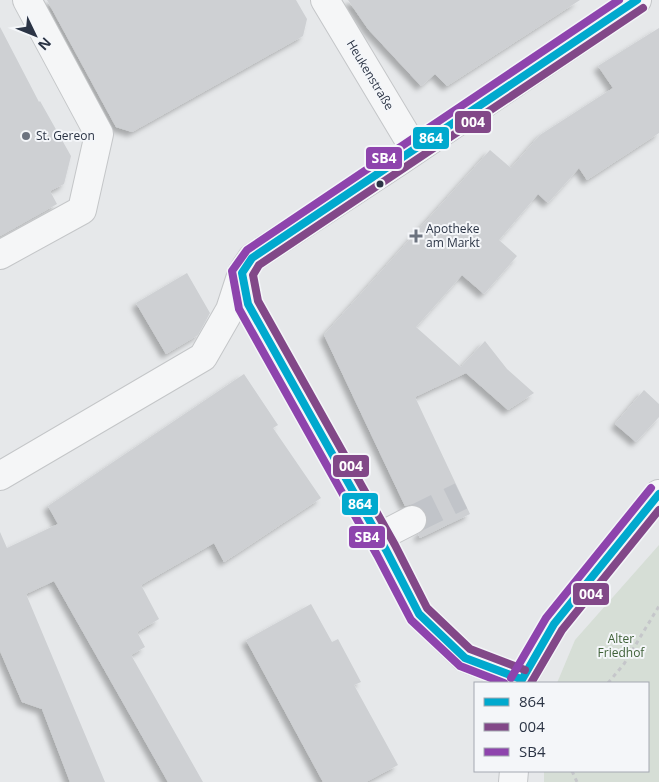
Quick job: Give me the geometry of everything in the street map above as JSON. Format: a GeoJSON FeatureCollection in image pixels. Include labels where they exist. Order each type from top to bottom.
{"type":"FeatureCollection","features":[{"type":"Feature","properties":{"kind":"street"},"geometry":{"type":"LineString","coordinates":[[0,255],[82,210],[99,134],[27,0]]}},
{"type":"Feature","properties":{"kind":"street","name":"Heukenstraße"},"geometry":{"type":"LineString","coordinates":[[326,0],[416,150]]}},
{"type":"Feature","properties":{"kind":"street"},"geometry":{"type":"LineString","coordinates":[[0,476],[203,357],[230,310],[242,273],[252,258],[416,150],[637,0]]}},
{"type":"Feature","properties":{"kind":"street"},"geometry":{"type":"LineString","coordinates":[[242,273],[248,304],[419,614],[465,658],[521,681],[554,624],[659,494]]}},
{"type":"Feature","properties":{"kind":"street"},"geometry":{"type":"LineString","coordinates":[[382,544],[412,520]]}},
{"type":"Feature","properties":{"kind":"path"},"geometry":{"type":"LineString","coordinates":[[609,682],[624,664],[659,606]]}},
{"type":"Feature","properties":{"kind":"green space","name":"Alter Friedhof"},"geometry":{"type":"Polygon","coordinates":[[[659,545],[659,782],[544,782],[544,772],[649,772],[649,682],[557,682],[575,640],[659,545]]]}},
{"type":"Feature","properties":{"kind":"building"},"geometry":{"type":"Polygon","coordinates":[[[47,0],[296,0],[307,19],[303,36],[132,132],[116,127],[47,0]]]}},
{"type":"Feature","properties":{"kind":"building"},"geometry":{"type":"Polygon","coordinates":[[[348,0],[580,0],[447,86],[435,74],[421,86],[368,29],[348,0]]]}},
{"type":"Feature","properties":{"kind":"building","name":"St. Gereon"},"geometry":{"type":"Polygon","coordinates":[[[0,27],[39,102],[71,156],[64,184],[50,191],[57,204],[0,236],[0,27]]]}},
{"type":"Feature","properties":{"kind":"building"},"geometry":{"type":"Polygon","coordinates":[[[659,28],[659,133],[587,180],[579,168],[548,203],[538,194],[499,240],[517,256],[484,294],[462,275],[416,327],[461,367],[485,341],[507,369],[534,393],[508,410],[466,373],[415,397],[470,514],[420,538],[418,534],[425,529],[428,521],[426,513],[420,507],[413,504],[405,506],[324,335],[490,150],[511,168],[540,135],[613,88],[598,66],[659,28]]]}},
{"type":"Feature","properties":{"kind":"building"},"geometry":{"type":"Polygon","coordinates":[[[187,273],[210,313],[198,335],[166,354],[136,303],[187,273]]]}},
{"type":"Feature","properties":{"kind":"building"},"geometry":{"type":"Polygon","coordinates":[[[244,374],[278,425],[273,428],[321,498],[224,562],[214,543],[141,585],[159,619],[137,632],[145,647],[131,655],[203,782],[168,782],[54,581],[26,594],[105,782],[70,782],[42,709],[22,702],[0,651],[0,532],[7,548],[58,524],[48,506],[244,374]]]}},
{"type":"Feature","properties":{"kind":"building"},"geometry":{"type":"Polygon","coordinates":[[[644,390],[659,404],[659,417],[636,442],[615,424],[644,390]]]}},
{"type":"Feature","properties":{"kind":"building"},"geometry":{"type":"Polygon","coordinates":[[[311,604],[332,642],[338,639],[361,682],[354,685],[398,765],[366,782],[323,782],[246,640],[311,604]]]}},
{"type":"Feature","properties":{"kind":"tunnel"},"geometry":{"type":"LineString","coordinates":[[412,520],[461,496]]}},
{"type":"Feature","properties":{"kind":"transit line","name":"SB4"},"geometry":{"type":"LineString","coordinates":[[501,682],[460,666],[411,620],[377,555],[239,309],[232,271],[247,250],[619,0]]}},
{"type":"Feature","properties":{"kind":"transit line","name":"864"},"geometry":{"type":"LineString","coordinates":[[521,679],[465,658],[419,614],[386,550],[248,304],[242,273],[252,258],[637,0]]}},
{"type":"Feature","properties":{"kind":"transit line","name":"004"},"geometry":{"type":"LineString","coordinates":[[525,670],[470,649],[427,608],[395,545],[258,301],[253,275],[259,265],[643,8]]}},
{"type":"Feature","properties":{"kind":"transit line","name":"SB4"},"geometry":{"type":"LineString","coordinates":[[511,678],[546,618],[651,488]]}},
{"type":"Feature","properties":{"kind":"transit line","name":"864"},"geometry":{"type":"LineString","coordinates":[[521,682],[554,624],[659,494]]}},
{"type":"Feature","properties":{"kind":"transit line","name":"004"},"geometry":{"type":"LineString","coordinates":[[532,682],[562,630],[659,510]]}},
{"type":"Feature","properties":{"kind":"place","name":"St. Gereon"},"geometry":{"type":"Point","coordinates":[26,136]}},
{"type":"Feature","properties":{"kind":"place","name":"Apotheke am Markt"},"geometry":{"type":"Point","coordinates":[416,236]}}]}
